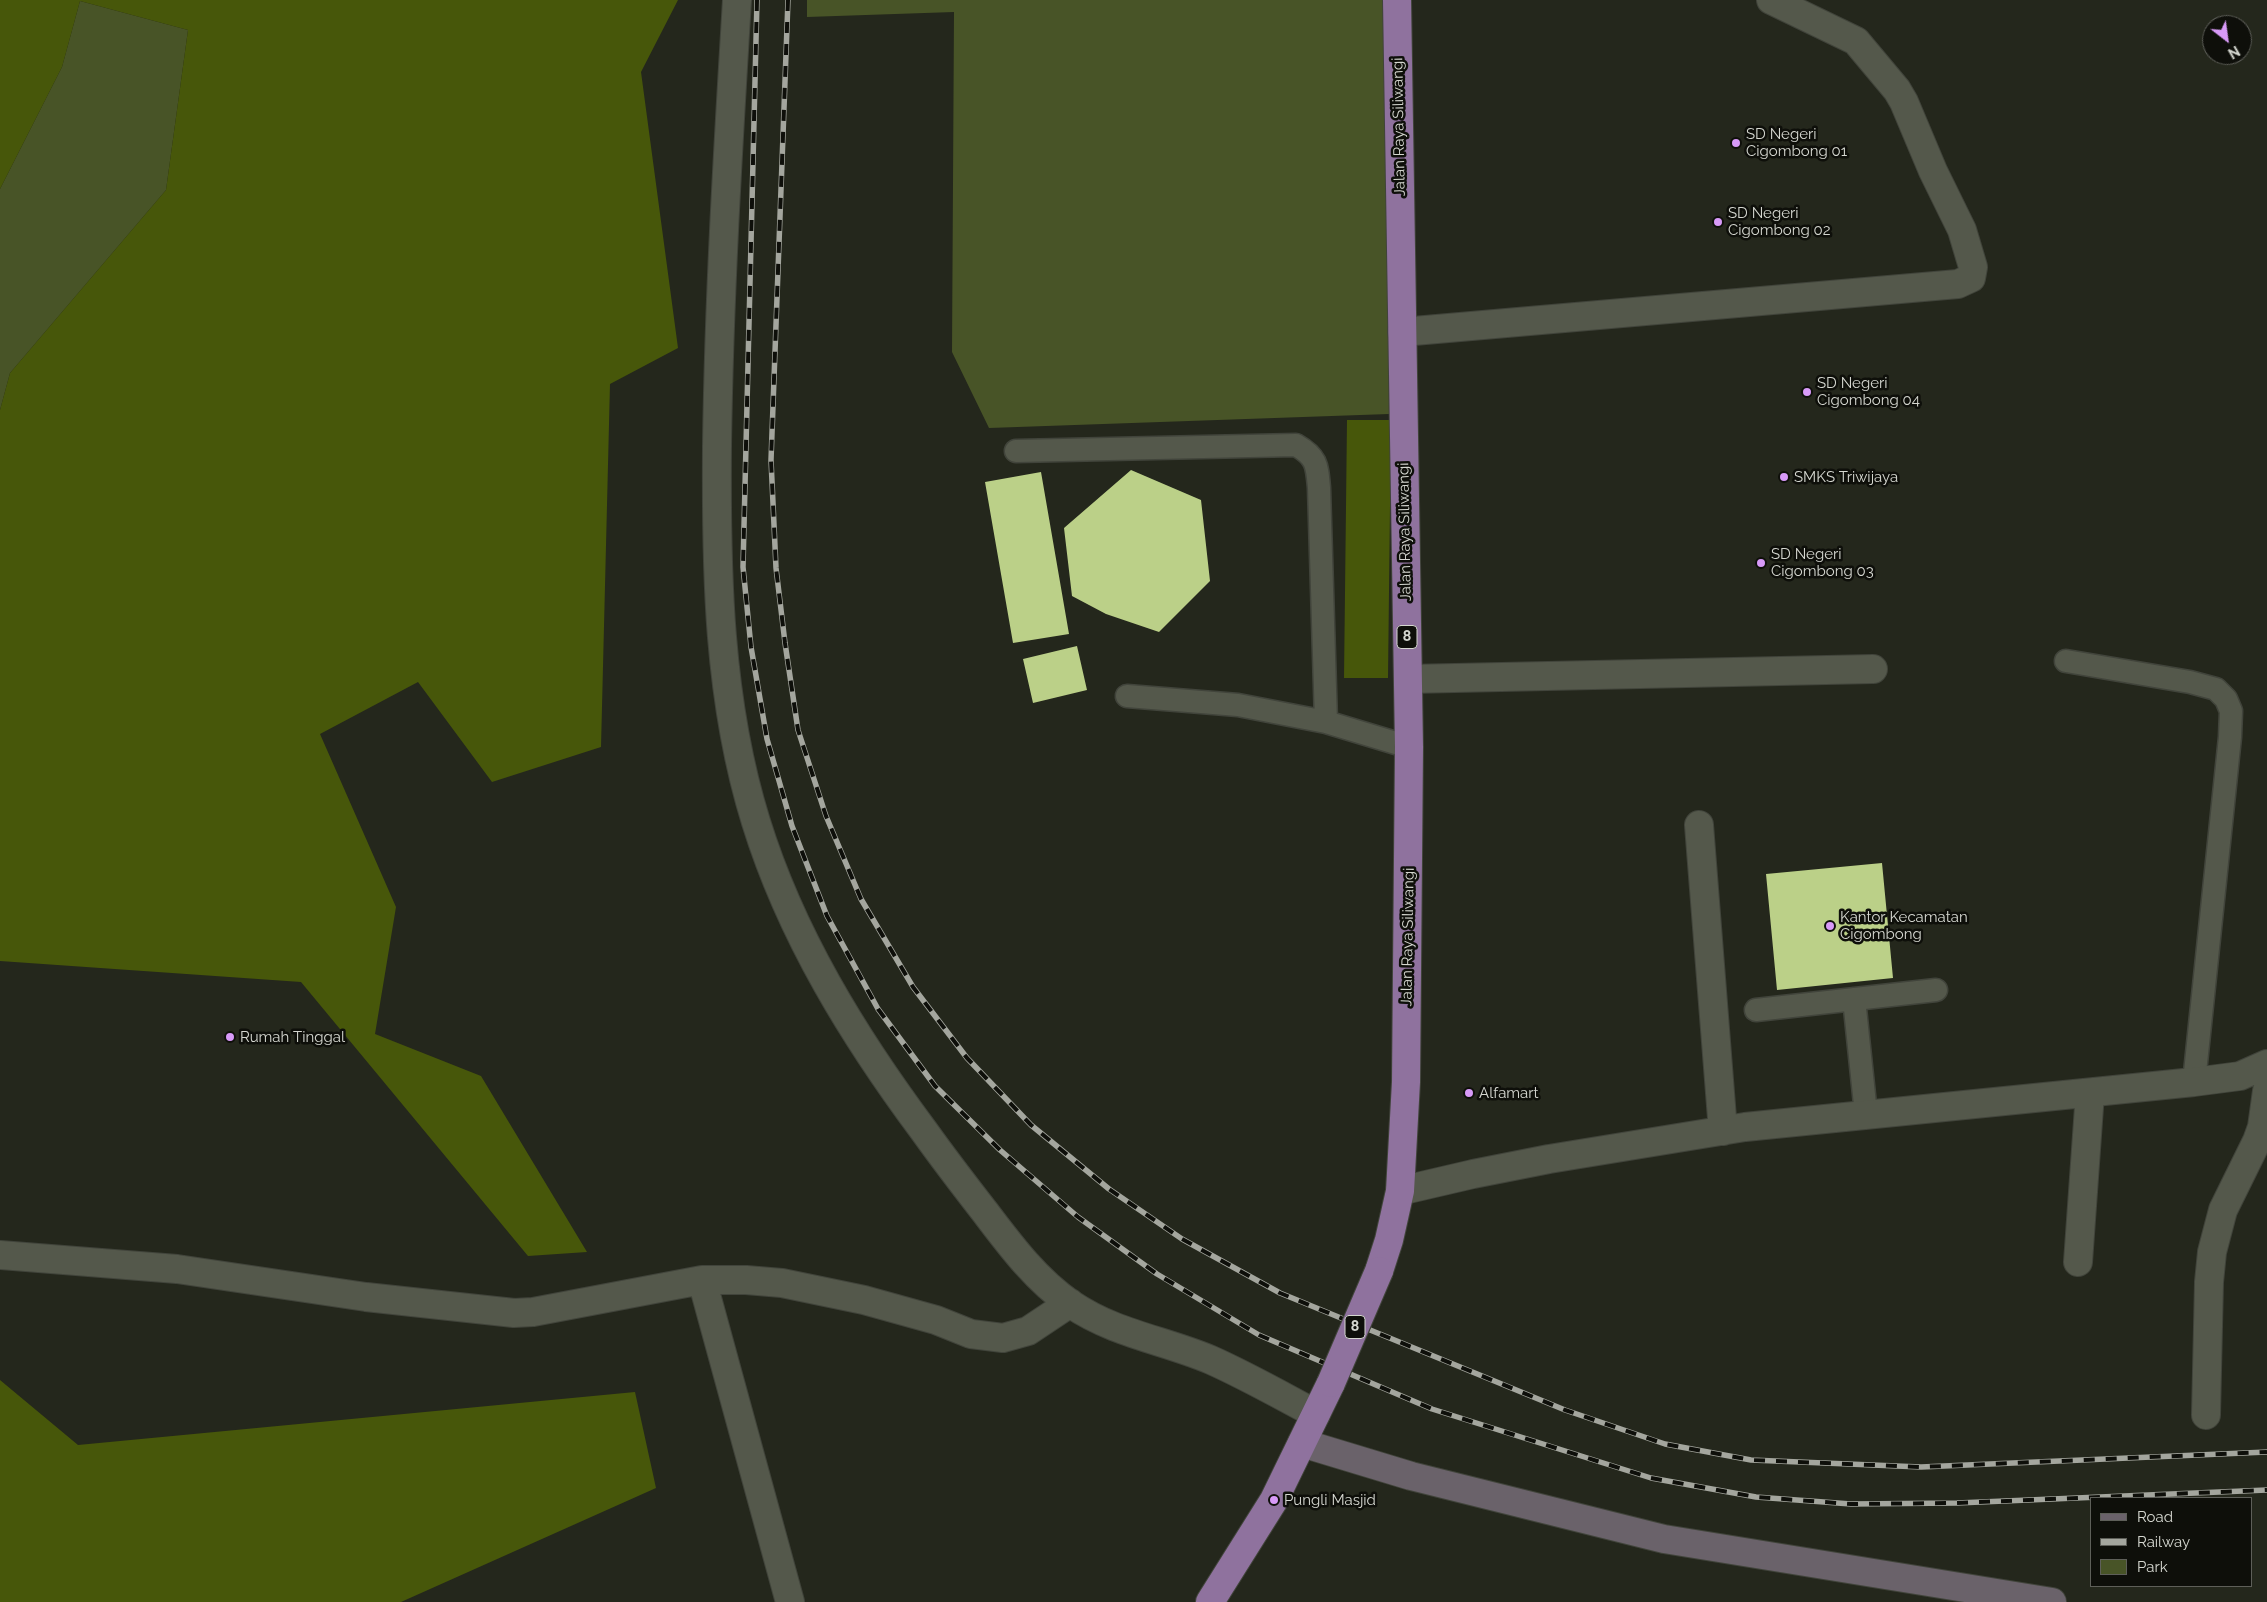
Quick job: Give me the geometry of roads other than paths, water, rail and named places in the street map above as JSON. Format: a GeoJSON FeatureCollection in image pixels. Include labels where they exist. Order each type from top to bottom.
{"type":"FeatureCollection","features":[{"type":"Feature","properties":{"kind":"highway","name":"Jalan Raya Siliwangi"},"geometry":{"type":"LineString","coordinates":[[1316,1414],[1379,1271],[1389,1240],[1400,1191],[1406,1082],[1409,747],[1397,0]]}},
{"type":"Feature","properties":{"kind":"highway","name":"8"},"geometry":{"type":"LineString","coordinates":[[1210,1602],[1274,1500],[1316,1414]]}},
{"type":"Feature","properties":{"kind":"main road"},"geometry":{"type":"LineString","coordinates":[[1302,1443],[1411,1476],[1664,1539],[2052,1602]]}},
{"type":"Feature","properties":{"kind":"street"},"geometry":{"type":"LineString","coordinates":[[737,0],[717,366],[716,516],[723,648],[730,714],[741,767],[756,823],[778,882],[841,1011],[872,1061],[1028,1266],[1070,1303],[1102,1322],[1130,1334],[1209,1359],[1316,1414]]}},
{"type":"Feature","properties":{"kind":"street"},"geometry":{"type":"LineString","coordinates":[[1402,332],[1958,284],[1971,278],[1973,267],[1962,230],[1932,171],[1904,102],[1897,90],[1856,40],[1771,0]]}},
{"type":"Feature","properties":{"kind":"street"},"geometry":{"type":"LineString","coordinates":[[1408,680],[1873,669]]}},
{"type":"Feature","properties":{"kind":"street"},"geometry":{"type":"LineString","coordinates":[[1699,825],[1723,1131]]}},
{"type":"Feature","properties":{"kind":"street"},"geometry":{"type":"LineString","coordinates":[[1400,1191],[1549,1159],[1723,1131],[1866,1114],[2194,1082],[2240,1076],[2267,1064]]}},
{"type":"Feature","properties":{"kind":"street"},"geometry":{"type":"LineString","coordinates":[[2206,1415],[2209,1282],[2212,1252],[2223,1210],[2262,1127],[2267,1091]]}},
{"type":"Feature","properties":{"kind":"street"},"geometry":{"type":"LineString","coordinates":[[2078,1262],[2090,1093]]}},
{"type":"Feature","properties":{"kind":"street"},"geometry":{"type":"LineString","coordinates":[[0,1255],[177,1269],[366,1297],[514,1313],[533,1312],[702,1280],[764,1282],[818,1290],[864,1300],[988,1338],[1003,1338],[1028,1331],[1070,1303]]}},
{"type":"Feature","properties":{"kind":"street"},"geometry":{"type":"LineString","coordinates":[[702,1280],[790,1602]]}},
{"type":"Feature","properties":{"kind":"lane"},"geometry":{"type":"LineString","coordinates":[[1016,451],[1296,444],[1310,453],[1316,465],[1319,488],[1326,722]]}},
{"type":"Feature","properties":{"kind":"lane"},"geometry":{"type":"LineString","coordinates":[[2066,661],[2190,682],[2216,689],[2226,699],[2231,711],[2194,1082]]}},
{"type":"Feature","properties":{"kind":"lane"},"geometry":{"type":"LineString","coordinates":[[1127,696],[1238,705],[1326,722],[1409,747]]}},
{"type":"Feature","properties":{"kind":"lane"},"geometry":{"type":"LineString","coordinates":[[1756,1010],[1936,990]]}},
{"type":"Feature","properties":{"kind":"lane"},"geometry":{"type":"LineString","coordinates":[[1854,999],[1866,1114]]}},
{"type":"Feature","properties":{"kind":"railway"},"geometry":{"type":"LineString","coordinates":[[757,0],[743,567],[751,647],[767,739],[792,826],[827,916],[878,1009],[935,1086],[1000,1150],[1078,1217],[1157,1274],[1259,1335],[1432,1409],[1651,1478],[1756,1497],[1851,1504],[1957,1503],[2090,1497]]}},
{"type":"Feature","properties":{"kind":"railway"},"geometry":{"type":"LineString","coordinates":[[788,0],[771,460],[776,568],[798,730],[826,816],[861,899],[913,987],[967,1058],[1031,1125],[1109,1189],[1182,1239],[1280,1293],[1565,1410],[1665,1444],[1751,1460],[1921,1467],[2267,1452]]}},
{"type":"Feature","properties":{"kind":"railway"},"geometry":{"type":"LineString","coordinates":[[2100,1497],[2267,1490]]}},
{"type":"Feature","properties":{"kind":"place","name":"SD Negeri Cigombong 01"},"geometry":{"type":"Point","coordinates":[1736,143]}},
{"type":"Feature","properties":{"kind":"place","name":"SD Negeri Cigombong 02"},"geometry":{"type":"Point","coordinates":[1718,222]}},
{"type":"Feature","properties":{"kind":"place","name":"SD Negeri Cigombong 04"},"geometry":{"type":"Point","coordinates":[1807,392]}},
{"type":"Feature","properties":{"kind":"place","name":"SMKS Triwijaya"},"geometry":{"type":"Point","coordinates":[1784,477]}},
{"type":"Feature","properties":{"kind":"place","name":"SD Negeri Cigombong 03"},"geometry":{"type":"Point","coordinates":[1761,563]}},
{"type":"Feature","properties":{"kind":"place","name":"Kantor Kecamatan Cigombong"},"geometry":{"type":"Point","coordinates":[1830,926]}},
{"type":"Feature","properties":{"kind":"place","name":"Rumah Tinggal"},"geometry":{"type":"Point","coordinates":[230,1037]}},
{"type":"Feature","properties":{"kind":"place","name":"Alfamart"},"geometry":{"type":"Point","coordinates":[1469,1093]}},
{"type":"Feature","properties":{"kind":"place","name":"Pungli Masjid"},"geometry":{"type":"Point","coordinates":[1274,1500]}}]}
